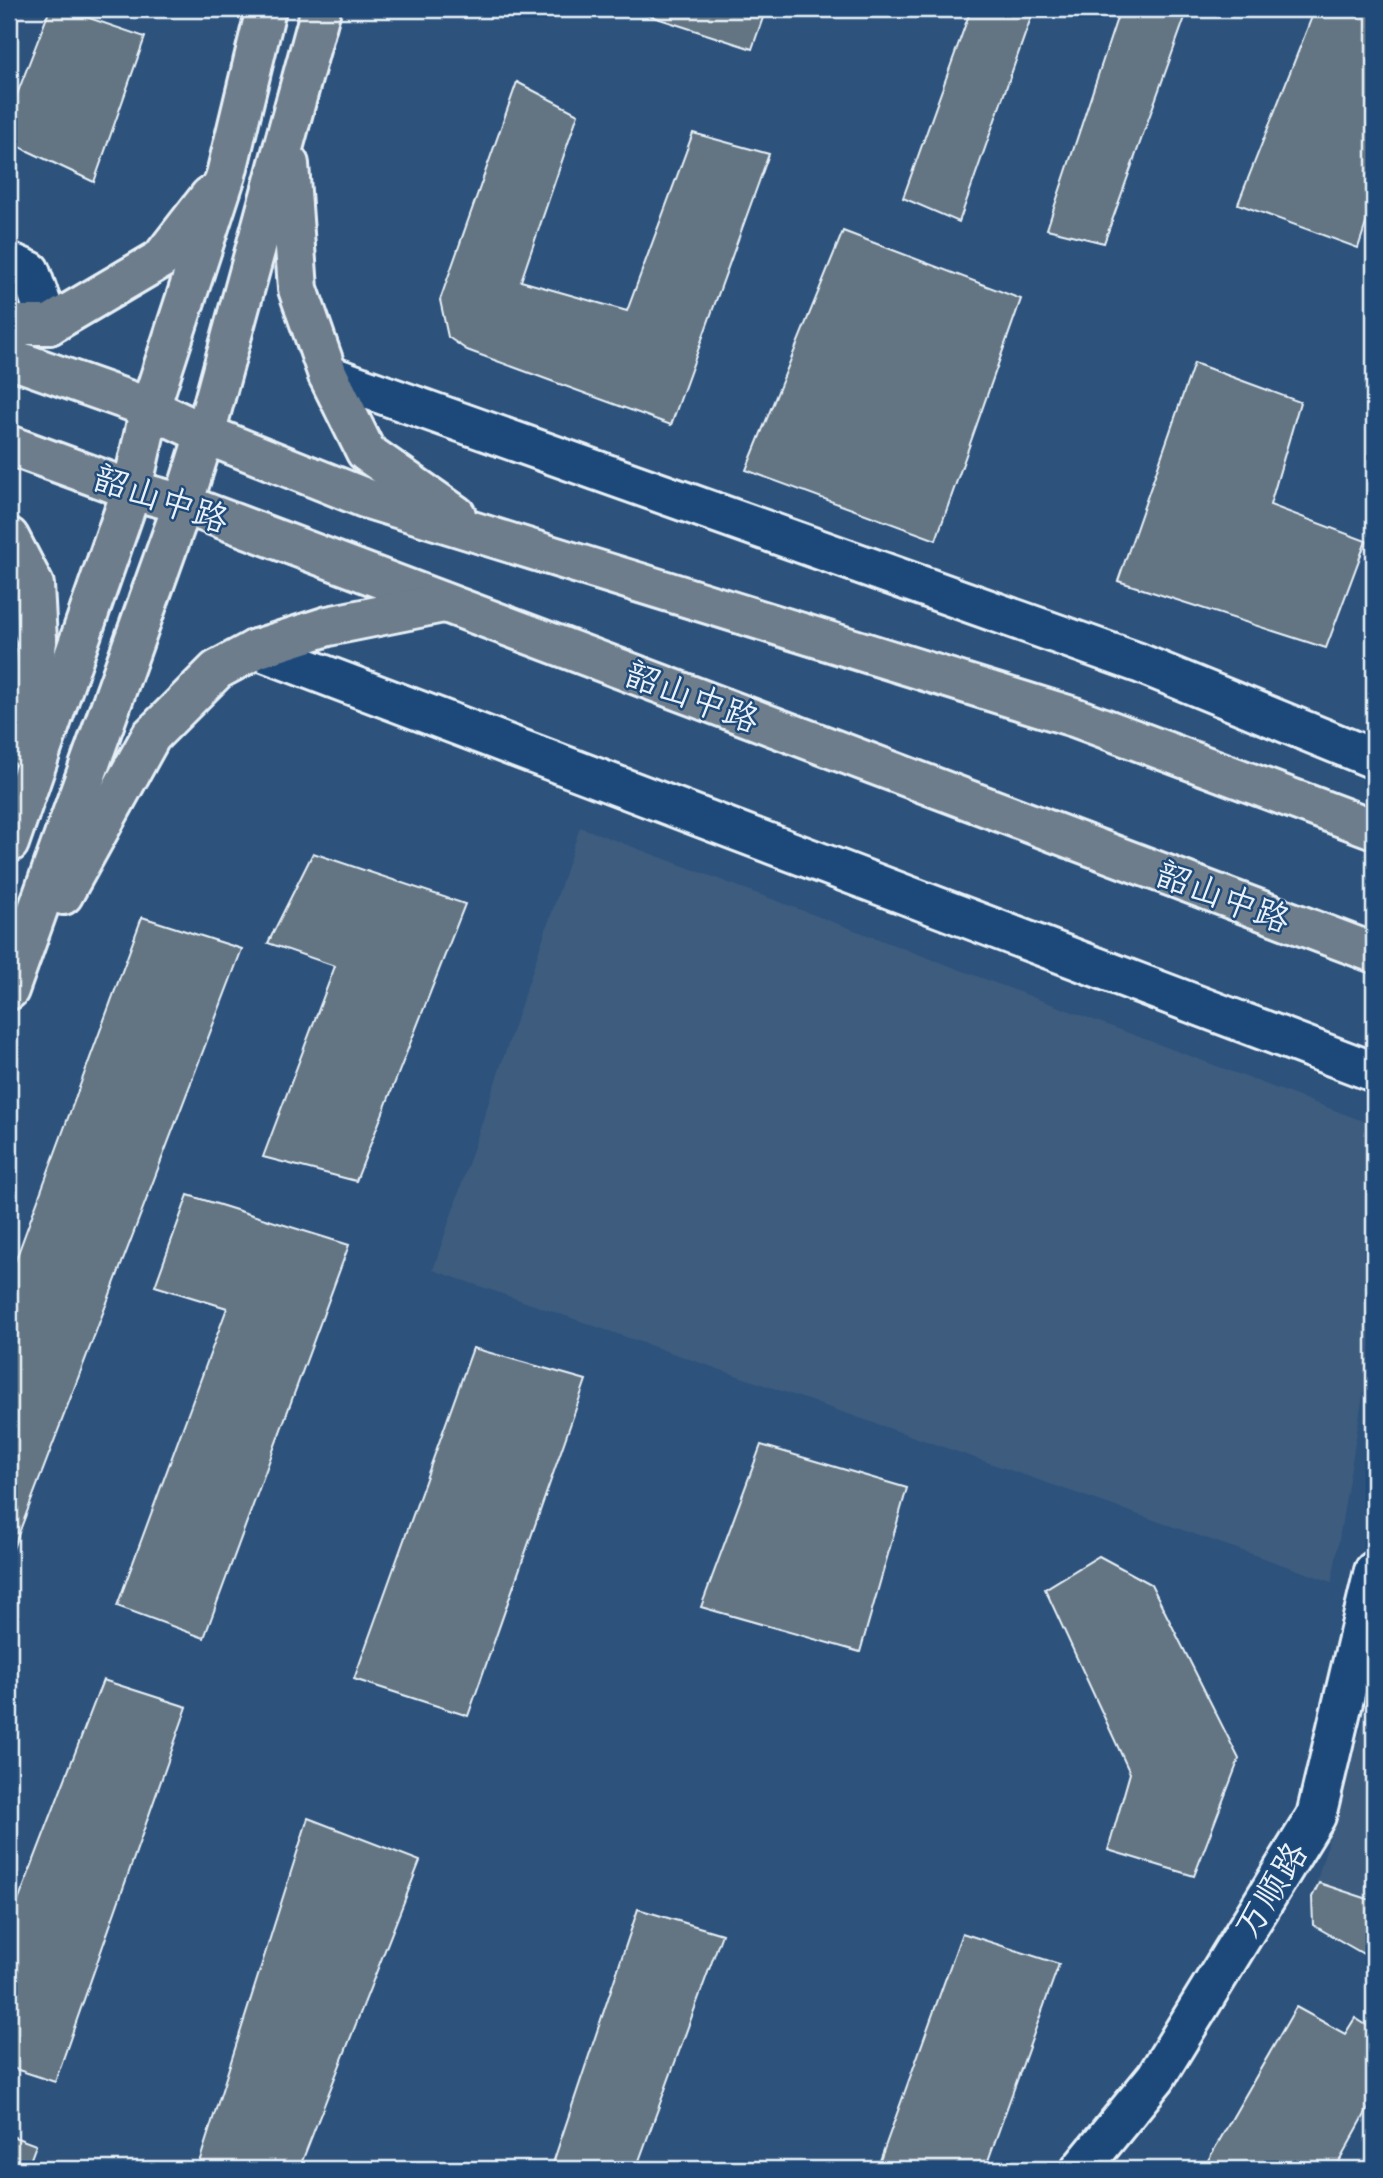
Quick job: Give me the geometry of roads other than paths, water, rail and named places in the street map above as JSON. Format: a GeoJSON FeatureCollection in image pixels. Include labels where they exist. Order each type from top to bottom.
{"type":"FeatureCollection","features":[{"type":"Feature","properties":{"kind":"main road"},"geometry":{"type":"LineString","coordinates":[[15,827],[132,490],[150,408],[226,175],[267,9]]}},
{"type":"Feature","properties":{"kind":"main road"},"geometry":{"type":"LineString","coordinates":[[9,991],[183,504],[205,434],[321,9]]}},
{"type":"Feature","properties":{"kind":"main road"},"geometry":{"type":"LineString","coordinates":[[286,134],[298,289],[328,374],[366,452],[482,534]]}},
{"type":"Feature","properties":{"kind":"main road"},"geometry":{"type":"LineString","coordinates":[[9,326],[50,325],[161,258],[226,175]]}},
{"type":"Feature","properties":{"kind":"main road"},"geometry":{"type":"LineString","coordinates":[[9,358],[150,408],[205,434],[365,498],[1074,717],[1374,829]]}},
{"type":"Feature","properties":{"kind":"main road","name":"韶山中路"},"geometry":{"type":"LineString","coordinates":[[9,444],[132,490],[183,504],[1374,953]]}},
{"type":"Feature","properties":{"kind":"main road"},"geometry":{"type":"LineString","coordinates":[[9,537],[34,585],[37,640],[15,827]]}},
{"type":"Feature","properties":{"kind":"main road"},"geometry":{"type":"LineString","coordinates":[[9,991],[151,736],[217,670],[256,649],[328,626],[443,603]]}},
{"type":"Feature","properties":{"kind":"street"},"geometry":{"type":"LineString","coordinates":[[9,262],[30,271],[50,325]]}},
{"type":"Feature","properties":{"kind":"street"},"geometry":{"type":"LineString","coordinates":[[328,374],[1139,663],[1374,759]]}},
{"type":"Feature","properties":{"kind":"street"},"geometry":{"type":"LineString","coordinates":[[9,588],[21,597],[37,640]]}},
{"type":"Feature","properties":{"kind":"street"},"geometry":{"type":"LineString","coordinates":[[256,649],[1374,1072]]}},
{"type":"Feature","properties":{"kind":"street","name":"万顺路"},"geometry":{"type":"LineString","coordinates":[[1081,2169],[1156,2077],[1316,1816],[1374,1571]]}}]}
